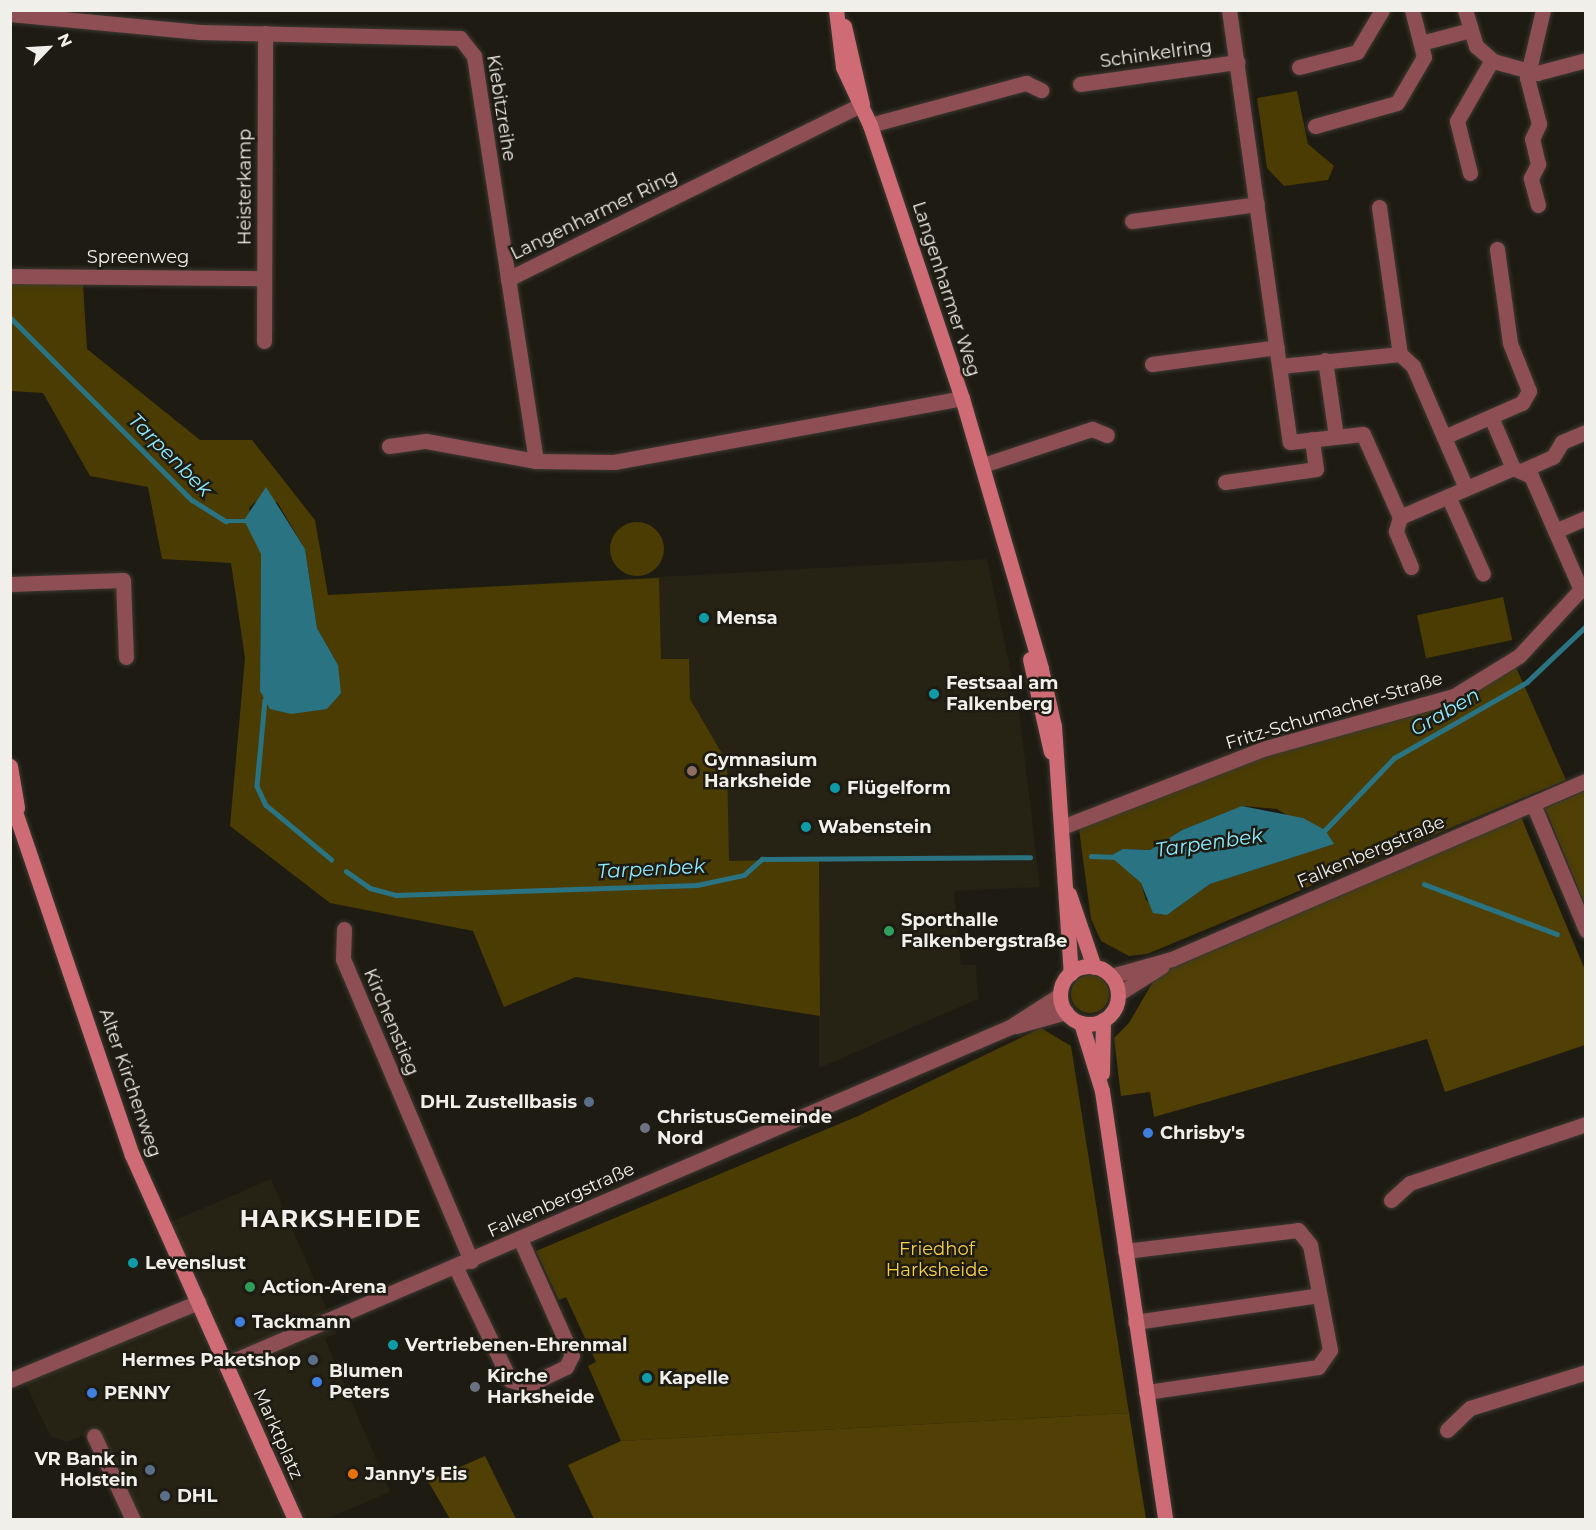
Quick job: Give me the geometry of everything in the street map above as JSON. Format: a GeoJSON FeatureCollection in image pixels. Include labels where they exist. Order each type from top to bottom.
{"type":"FeatureCollection","features":[{"type":"Feature","properties":{"kind":"main road","name":"Langenharmer Weg"},"geometry":{"type":"LineString","coordinates":[[836,10],[843,67],[870,125],[983,465],[1029,641],[1042,729],[1054,760],[1069,894],[1094,967]]}},
{"type":"Feature","properties":{"kind":"main road","name":"Alter Kirchenweg"},"geometry":{"type":"LineString","coordinates":[[10,766],[14,802],[132,1155],[226,1365]]}},
{"type":"Feature","properties":{"kind":"main road","name":"Langenharmer Weg"},"geometry":{"type":"LineString","coordinates":[[1069,894],[1065,917],[1071,972]]}},
{"type":"Feature","properties":{"kind":"main road"},"geometry":{"type":"LineString","coordinates":[[1102,1091],[1103,1020],[1118,994],[1111,976],[1094,967],[1071,972],[1060,995],[1066,1012],[1081,1023],[1102,1091],[1165,1520]]}},
{"type":"Feature","properties":{"kind":"main road"},"geometry":{"type":"LineString","coordinates":[[1081,1023],[1103,1020]]}},
{"type":"Feature","properties":{"kind":"main road","name":"Marktplatz"},"geometry":{"type":"LineString","coordinates":[[226,1365],[295,1520]]}},
{"type":"Feature","properties":{"kind":"street","name":"Schinkelring"},"geometry":{"type":"LineString","coordinates":[[1229,10],[1290,442],[1364,435],[1400,517],[1395,531],[1411,567]]}},
{"type":"Feature","properties":{"kind":"street"},"geometry":{"type":"LineString","coordinates":[[1299,68],[1357,52],[1382,10]]}},
{"type":"Feature","properties":{"kind":"street"},"geometry":{"type":"LineString","coordinates":[[1315,126],[1396,104],[1423,59],[1412,10]]}},
{"type":"Feature","properties":{"kind":"street"},"geometry":{"type":"LineString","coordinates":[[1465,10],[1470,30],[1479,50],[1492,60],[1528,71],[1586,60]]}},
{"type":"Feature","properties":{"kind":"street"},"geometry":{"type":"LineString","coordinates":[[1538,205],[1531,178],[1538,164],[1532,140],[1539,124],[1528,71],[1543,10]]}},
{"type":"Feature","properties":{"kind":"street","name":"Kiebitzreihe"},"geometry":{"type":"LineString","coordinates":[[10,14],[200,32],[450,35],[466,43],[474,56],[508,279]]}},
{"type":"Feature","properties":{"kind":"street"},"geometry":{"type":"LineString","coordinates":[[1420,43],[1470,30]]}},
{"type":"Feature","properties":{"kind":"street","name":"Heisterkamp"},"geometry":{"type":"LineString","coordinates":[[264,341],[265,33]]}},
{"type":"Feature","properties":{"kind":"street"},"geometry":{"type":"LineString","coordinates":[[1470,172],[1457,122],[1492,60]]}},
{"type":"Feature","properties":{"kind":"street","name":"Schinkelring"},"geometry":{"type":"LineString","coordinates":[[1080,84],[1237,62]]}},
{"type":"Feature","properties":{"kind":"street"},"geometry":{"type":"LineString","coordinates":[[870,125],[1026,83],[1041,90]]}},
{"type":"Feature","properties":{"kind":"street","name":"Langenharmer Ring"},"geometry":{"type":"LineString","coordinates":[[536,461],[508,279],[862,104]]}},
{"type":"Feature","properties":{"kind":"street"},"geometry":{"type":"LineString","coordinates":[[1132,221],[1257,204]]}},
{"type":"Feature","properties":{"kind":"street"},"geometry":{"type":"LineString","coordinates":[[1380,207],[1400,354]]}},
{"type":"Feature","properties":{"kind":"street"},"geometry":{"type":"LineString","coordinates":[[1444,437],[1523,403],[1529,388],[1510,343],[1497,249]]}},
{"type":"Feature","properties":{"kind":"street","name":"Spreenweg"},"geometry":{"type":"LineString","coordinates":[[10,276],[264,278]]}},
{"type":"Feature","properties":{"kind":"street"},"geometry":{"type":"LineString","coordinates":[[1152,364],[1277,347]]}},
{"type":"Feature","properties":{"kind":"street"},"geometry":{"type":"LineString","coordinates":[[1280,366],[1400,354],[1411,362],[1466,488]]}},
{"type":"Feature","properties":{"kind":"street"},"geometry":{"type":"LineString","coordinates":[[1325,360],[1336,436]]}},
{"type":"Feature","properties":{"kind":"street"},"geometry":{"type":"LineString","coordinates":[[389,446],[432,441],[536,461],[647,458],[962,398]]}},
{"type":"Feature","properties":{"kind":"street"},"geometry":{"type":"LineString","coordinates":[[1491,417],[1517,469],[1531,477],[1583,587]]}},
{"type":"Feature","properties":{"kind":"street"},"geometry":{"type":"LineString","coordinates":[[983,465],[1092,429],[1107,435]]}},
{"type":"Feature","properties":{"kind":"street"},"geometry":{"type":"LineString","coordinates":[[1400,517],[1466,488],[1554,457],[1562,442],[1586,432]]}},
{"type":"Feature","properties":{"kind":"street"},"geometry":{"type":"LineString","coordinates":[[1226,482],[1316,469],[1312,439]]}},
{"type":"Feature","properties":{"kind":"street"},"geometry":{"type":"LineString","coordinates":[[1448,496],[1483,574]]}},
{"type":"Feature","properties":{"kind":"street"},"geometry":{"type":"LineString","coordinates":[[1555,531],[1586,518]]}},
{"type":"Feature","properties":{"kind":"street"},"geometry":{"type":"LineString","coordinates":[[10,584],[123,580],[126,657]]}},
{"type":"Feature","properties":{"kind":"street","name":"Fritz-Schumacher-Straße"},"geometry":{"type":"LineString","coordinates":[[1062,827],[1266,748],[1454,696],[1519,656],[1583,587]]}},
{"type":"Feature","properties":{"kind":"street","name":"Falkenbergstraße"},"geometry":{"type":"LineString","coordinates":[[1111,976],[1172,959],[1586,781]]}},
{"type":"Feature","properties":{"kind":"street"},"geometry":{"type":"LineString","coordinates":[[1533,804],[1586,930]]}},
{"type":"Feature","properties":{"kind":"street","name":"Kirchenstieg"},"geometry":{"type":"LineString","coordinates":[[344,929],[343,959],[471,1261]]}},
{"type":"Feature","properties":{"kind":"street","name":"Falkenbergstraße"},"geometry":{"type":"LineString","coordinates":[[1118,994],[1172,959]]}},
{"type":"Feature","properties":{"kind":"street","name":"Falkenbergstraße"},"geometry":{"type":"LineString","coordinates":[[1010,1028],[1060,995]]}},
{"type":"Feature","properties":{"kind":"street","name":"Falkenbergstraße"},"geometry":{"type":"LineString","coordinates":[[226,1365],[1010,1028],[1066,1012]]}},
{"type":"Feature","properties":{"kind":"street"},"geometry":{"type":"LineString","coordinates":[[1390,1200],[1410,1183],[1586,1124]]}},
{"type":"Feature","properties":{"kind":"street"},"geometry":{"type":"LineString","coordinates":[[1125,1251],[1291,1228],[1309,1243],[1330,1350],[1322,1365],[1146,1392]]}},
{"type":"Feature","properties":{"kind":"street"},"geometry":{"type":"LineString","coordinates":[[456,1268],[510,1380],[528,1385],[566,1367],[572,1355],[520,1239]]}},
{"type":"Feature","properties":{"kind":"street"},"geometry":{"type":"LineString","coordinates":[[1135,1322],[1319,1294]]}},
{"type":"Feature","properties":{"kind":"street"},"geometry":{"type":"LineString","coordinates":[[10,1380],[198,1302]]}},
{"type":"Feature","properties":{"kind":"street"},"geometry":{"type":"LineString","coordinates":[[1447,1430],[1470,1408],[1586,1372]]}},
{"type":"Feature","properties":{"kind":"street"},"geometry":{"type":"LineString","coordinates":[[94,1436],[132,1520]]}},
{"type":"Feature","properties":{"kind":"shaded area","name":"Gymnasium Harksheide"},"geometry":{"type":"Polygon","coordinates":[[[987,559],[1019,710],[1040,887],[954,891],[961,965],[976,965],[978,999],[819,1068],[819,859],[388,873],[327,595],[987,559]]]}},
{"type":"Feature","properties":{"kind":"shaded area"},"geometry":{"type":"Polygon","coordinates":[[[1585,791],[1585,905],[1545,808],[1585,791]]]}},
{"type":"Feature","properties":{"kind":"shaded area"},"geometry":{"type":"Polygon","coordinates":[[[1521,817],[1585,970],[1585,1045],[1445,1092],[1427,1039],[1154,1117],[1150,1092],[1121,1096],[1114,1038],[1129,1023],[1157,975],[1521,817]]]}},
{"type":"Feature","properties":{"kind":"shaded area"},"geometry":{"type":"Polygon","coordinates":[[[271,1179],[337,1333],[325,1339],[390,1492],[326,1519],[134,1519],[88,1434],[67,1442],[51,1437],[22,1377],[200,1303],[166,1224],[271,1179]]]}},
{"type":"Feature","properties":{"kind":"shaded area"},"geometry":{"type":"Polygon","coordinates":[[[1129,1413],[1146,1519],[594,1519],[568,1465],[621,1441],[1129,1413]]]}},
{"type":"Feature","properties":{"kind":"shaded area"},"geometry":{"type":"Polygon","coordinates":[[[485,1456],[516,1519],[450,1519],[428,1481],[485,1456]]]}},
{"type":"Feature","properties":{"kind":"green space"},"geometry":{"type":"Polygon","coordinates":[[[1297,91],[1308,144],[1334,166],[1328,180],[1284,186],[1267,168],[1257,98],[1297,91]]]}},
{"type":"Feature","properties":{"kind":"green space"},"geometry":{"type":"Polygon","coordinates":[[[10,284],[83,284],[87,349],[200,440],[252,440],[315,520],[328,595],[659,578],[661,659],[689,659],[690,699],[727,762],[729,861],[819,859],[820,1016],[576,977],[504,1007],[473,931],[330,903],[230,826],[245,658],[231,563],[162,559],[148,487],[90,476],[43,393],[11,391],[10,284]],[[255,502],[249,508],[261,554],[260,691],[338,665],[317,628],[305,549],[277,502],[255,502]]]}},
{"type":"Feature","properties":{"kind":"green space"},"geometry":{"type":"Polygon","coordinates":[[[637,522],[647,524],[656,530],[662,539],[664,549],[662,559],[656,568],[647,574],[637,576],[627,574],[618,568],[612,559],[610,549],[612,539],[618,530],[627,524],[637,522]]]}},
{"type":"Feature","properties":{"kind":"green space"},"geometry":{"type":"Polygon","coordinates":[[[1503,597],[1512,640],[1426,658],[1417,615],[1503,597]]]}},
{"type":"Feature","properties":{"kind":"green space"},"geometry":{"type":"Polygon","coordinates":[[[1515,665],[1566,780],[1147,954],[1129,956],[1101,941],[1091,919],[1079,829],[1269,755],[1432,711],[1515,665]],[[1243,806],[1182,830],[1150,850],[1123,849],[1111,856],[1141,883],[1146,900],[1167,915],[1210,884],[1333,844],[1277,809],[1243,806]]]}},
{"type":"Feature","properties":{"kind":"green space"},"geometry":{"type":"Polygon","coordinates":[[[1090,975],[1104,980],[1109,994],[1104,1008],[1090,1013],[1076,1008],[1071,994],[1076,980],[1090,975]]]}},
{"type":"Feature","properties":{"kind":"green space","name":"Friedhof Harksheide"},"geometry":{"type":"Polygon","coordinates":[[[1041,1028],[1071,1046],[1129,1413],[621,1441],[588,1366],[596,1362],[566,1297],[559,1300],[536,1251],[858,1116],[1041,1028]]]}},
{"type":"Feature","properties":{"kind":"water"},"geometry":{"type":"Polygon","coordinates":[[[266,487],[305,549],[317,628],[338,665],[341,693],[327,709],[291,714],[270,709],[260,691],[261,554],[244,520],[266,487]]]}},
{"type":"Feature","properties":{"kind":"water"},"geometry":{"type":"Polygon","coordinates":[[[1242,806],[1303,818],[1325,830],[1334,844],[1210,884],[1167,915],[1153,913],[1141,883],[1110,856],[1123,849],[1150,850],[1182,830],[1242,806]]]}},
{"type":"Feature","properties":{"kind":"waterway","name":"Tarpenbek"},"geometry":{"type":"LineString","coordinates":[[10,317],[192,500],[226,521],[248,521]]}},
{"type":"Feature","properties":{"kind":"waterway","name":"Graben"},"geometry":{"type":"LineString","coordinates":[[1325,830],[1394,758],[1527,682],[1586,626]]}},
{"type":"Feature","properties":{"kind":"waterway","name":"Tarpenbek"},"geometry":{"type":"LineString","coordinates":[[265,700],[257,786],[266,805],[331,859]]}},
{"type":"Feature","properties":{"kind":"waterway","name":"Tarpenbek"},"geometry":{"type":"LineString","coordinates":[[1091,856],[1116,857]]}},
{"type":"Feature","properties":{"kind":"waterway","name":"Tarpenbek"},"geometry":{"type":"LineString","coordinates":[[346,871],[370,888],[396,895],[697,885],[744,875],[762,859],[1030,857]]}},
{"type":"Feature","properties":{"kind":"waterway","name":"Tarpenbek"},"geometry":{"type":"LineString","coordinates":[[1424,884],[1557,934]]}},
{"type":"Feature","properties":{"kind":"place","name":"Mensa"},"geometry":{"type":"Point","coordinates":[704,618]}},
{"type":"Feature","properties":{"kind":"place","name":"Festsaal am Falkenberg"},"geometry":{"type":"Point","coordinates":[934,694]}},
{"type":"Feature","properties":{"kind":"place","name":"Gymnasium Harksheide"},"geometry":{"type":"Point","coordinates":[692,771]}},
{"type":"Feature","properties":{"kind":"place","name":"Flügelform"},"geometry":{"type":"Point","coordinates":[835,788]}},
{"type":"Feature","properties":{"kind":"place","name":"Wabenstein"},"geometry":{"type":"Point","coordinates":[806,827]}},
{"type":"Feature","properties":{"kind":"place","name":"Sporthalle Falkenbergstraße"},"geometry":{"type":"Point","coordinates":[889,931]}},
{"type":"Feature","properties":{"kind":"place","name":"DHL Zustellbasis"},"geometry":{"type":"Point","coordinates":[589,1102]}},
{"type":"Feature","properties":{"kind":"place","name":"ChristusGemeinde Nord"},"geometry":{"type":"Point","coordinates":[645,1128]}},
{"type":"Feature","properties":{"kind":"place","name":"Chrisby's"},"geometry":{"type":"Point","coordinates":[1148,1133]}},
{"type":"Feature","properties":{"kind":"place","name":"Levenslust"},"geometry":{"type":"Point","coordinates":[133,1263]}},
{"type":"Feature","properties":{"kind":"place","name":"Action-Arena"},"geometry":{"type":"Point","coordinates":[250,1287]}},
{"type":"Feature","properties":{"kind":"place","name":"Tackmann"},"geometry":{"type":"Point","coordinates":[240,1322]}},
{"type":"Feature","properties":{"kind":"place","name":"Vertriebenen-Ehrenmal"},"geometry":{"type":"Point","coordinates":[393,1345]}},
{"type":"Feature","properties":{"kind":"place","name":"Hermes Paketshop"},"geometry":{"type":"Point","coordinates":[313,1360]}},
{"type":"Feature","properties":{"kind":"place","name":"Kapelle"},"geometry":{"type":"Point","coordinates":[647,1378]}},
{"type":"Feature","properties":{"kind":"place","name":"Blumen Peters"},"geometry":{"type":"Point","coordinates":[317,1382]}},
{"type":"Feature","properties":{"kind":"place","name":"Kirche Harksheide"},"geometry":{"type":"Point","coordinates":[475,1387]}},
{"type":"Feature","properties":{"kind":"place","name":"PENNY"},"geometry":{"type":"Point","coordinates":[92,1393]}},
{"type":"Feature","properties":{"kind":"place","name":"VR Bank in Holstein"},"geometry":{"type":"Point","coordinates":[150,1470]}},
{"type":"Feature","properties":{"kind":"place","name":"Janny's Eis"},"geometry":{"type":"Point","coordinates":[353,1474]}},
{"type":"Feature","properties":{"kind":"place","name":"DHL"},"geometry":{"type":"Point","coordinates":[165,1496]}},
{"type":"Feature","properties":{"kind":"district","name":"HARKSHEIDE"},"geometry":{"type":"Point","coordinates":[331,1219]}}]}
